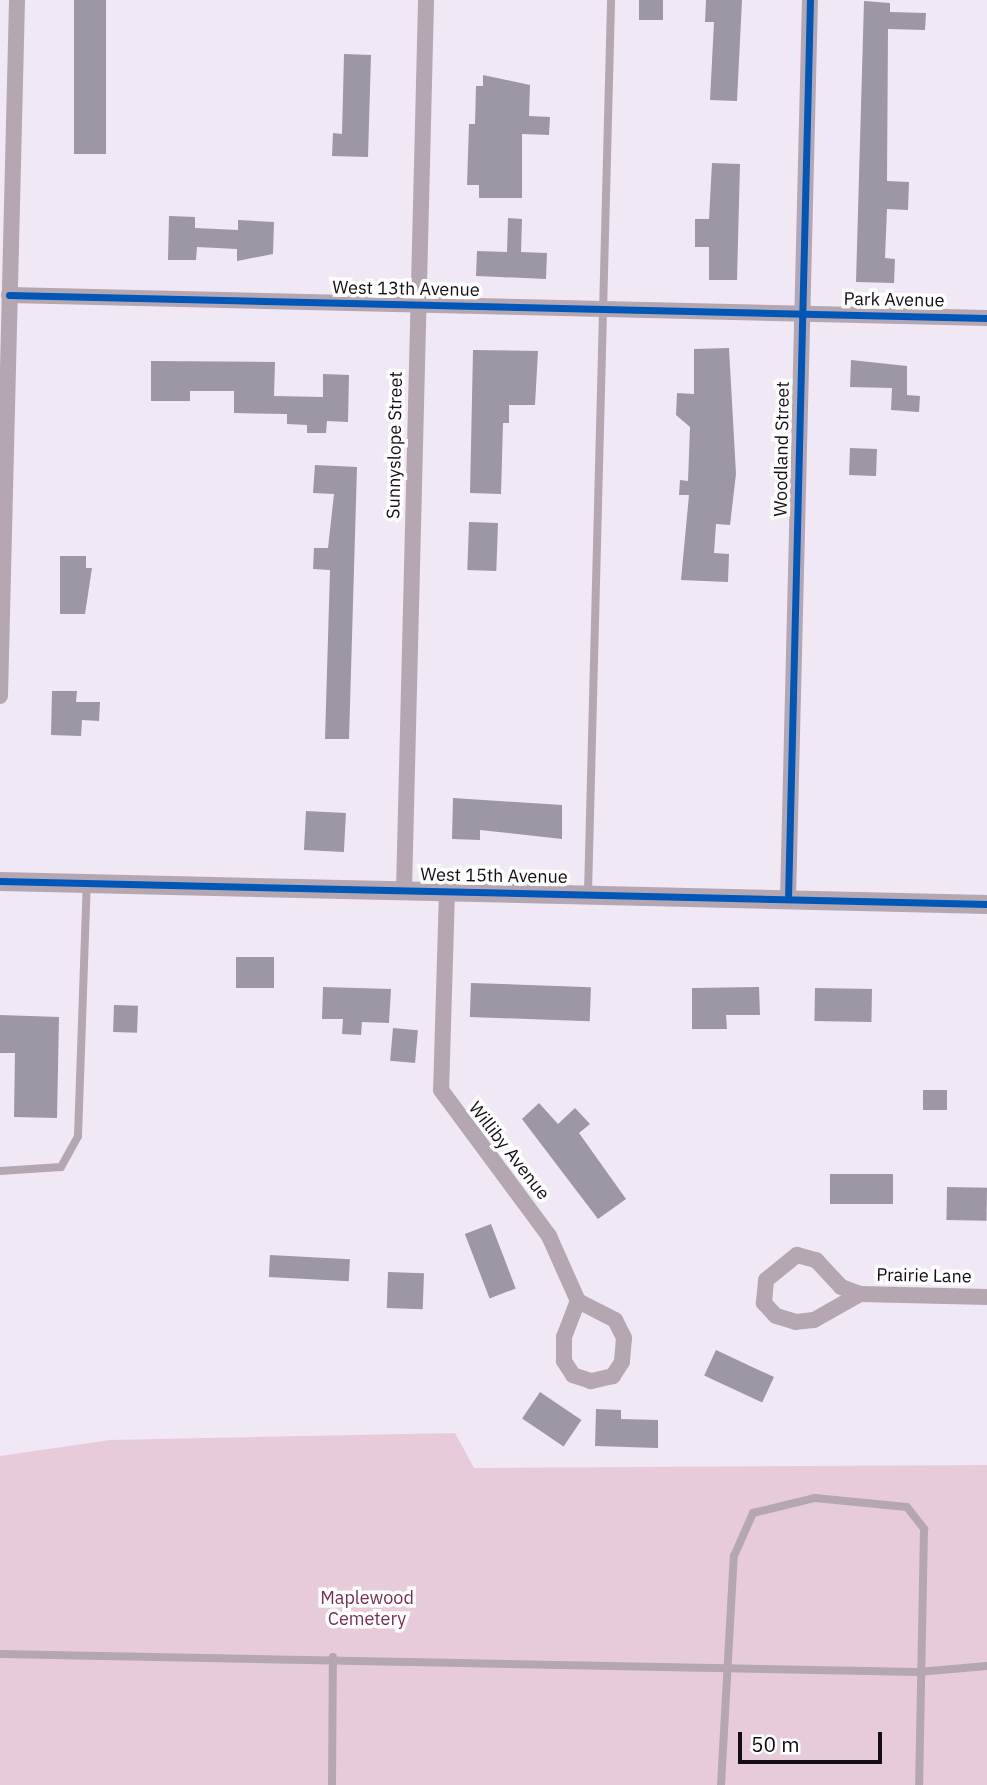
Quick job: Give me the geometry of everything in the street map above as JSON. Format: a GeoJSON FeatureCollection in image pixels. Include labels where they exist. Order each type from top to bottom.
{"type":"FeatureCollection","features":[{"type":"Feature","properties":{"kind":"street"},"geometry":{"type":"LineString","coordinates":[[0,696],[17,0]]}},
{"type":"Feature","properties":{"kind":"street","name":"Sunnyslope Street"},"geometry":{"type":"LineString","coordinates":[[404,890],[426,0]]}},
{"type":"Feature","properties":{"kind":"street","name":"Woodland Street"},"geometry":{"type":"LineString","coordinates":[[788,899],[810,0]]}},
{"type":"Feature","properties":{"kind":"street","name":"West 13th Avenue"},"geometry":{"type":"LineString","coordinates":[[9,295],[801,314]]}},
{"type":"Feature","properties":{"kind":"street","name":"Park Avenue"},"geometry":{"type":"LineString","coordinates":[[801,314],[987,318]]}},
{"type":"Feature","properties":{"kind":"street","name":"West 15th Avenue"},"geometry":{"type":"LineString","coordinates":[[0,881],[987,904]]}},
{"type":"Feature","properties":{"kind":"street","name":"Williby Avenue"},"geometry":{"type":"LineString","coordinates":[[447,891],[441,1090],[549,1236],[578,1301]]}},
{"type":"Feature","properties":{"kind":"street","name":"Prairie Lane"},"geometry":{"type":"LineString","coordinates":[[860,1294],[814,1320],[796,1322],[776,1316],[764,1303],[766,1280],[797,1255],[816,1260],[841,1287],[860,1294],[987,1297]]}},
{"type":"Feature","properties":{"kind":"street"},"geometry":{"type":"LineString","coordinates":[[578,1301],[615,1320],[624,1338],[622,1362],[613,1376],[591,1381],[573,1376],[564,1361],[564,1337],[578,1301]]}},
{"type":"Feature","properties":{"kind":"lane"},"geometry":{"type":"LineString","coordinates":[[587,894],[611,0]]}},
{"type":"Feature","properties":{"kind":"lane"},"geometry":{"type":"LineString","coordinates":[[0,1171],[61,1167],[78,1136],[88,883]]}},
{"type":"Feature","properties":{"kind":"lane"},"geometry":{"type":"LineString","coordinates":[[721,1785],[734,1556],[753,1513],[815,1498],[907,1507],[923,1529],[918,1672],[919,1785]]}},
{"type":"Feature","properties":{"kind":"lane"},"geometry":{"type":"LineString","coordinates":[[0,1654],[333,1657],[918,1672],[987,1666]]}},
{"type":"Feature","properties":{"kind":"lane"},"geometry":{"type":"LineString","coordinates":[[332,1785],[333,1657]]}},
{"type":"Feature","properties":{"kind":"green space","name":"Maplewood Cemetery"},"geometry":{"type":"Polygon","coordinates":[[[455,1433],[474,1468],[987,1465],[987,1785],[0,1785],[0,1456],[110,1440],[455,1433]]]}},
{"type":"Feature","properties":{"kind":"building"},"geometry":{"type":"Polygon","coordinates":[[[74,0],[106,0],[106,154],[74,154],[74,0]]]}},
{"type":"Feature","properties":{"kind":"building"},"geometry":{"type":"Polygon","coordinates":[[[639,0],[663,0],[663,20],[639,20],[639,0]]]}},
{"type":"Feature","properties":{"kind":"building"},"geometry":{"type":"Polygon","coordinates":[[[706,0],[742,0],[737,101],[710,100],[714,22],[705,22],[706,0]]]}},
{"type":"Feature","properties":{"kind":"building"},"geometry":{"type":"Polygon","coordinates":[[[864,1],[890,3],[890,12],[926,13],[925,30],[888,29],[887,181],[909,182],[908,210],[887,209],[885,258],[895,259],[894,283],[856,282],[864,1]]]}},
{"type":"Feature","properties":{"kind":"building"},"geometry":{"type":"Polygon","coordinates":[[[344,54],[371,55],[368,157],[332,156],[333,133],[342,134],[344,54]]]}},
{"type":"Feature","properties":{"kind":"building"},"geometry":{"type":"Polygon","coordinates":[[[483,75],[530,85],[529,116],[550,117],[549,135],[522,134],[522,198],[479,198],[479,185],[467,185],[469,124],[475,124],[476,86],[483,86],[483,75]]]}},
{"type":"Feature","properties":{"kind":"building"},"geometry":{"type":"Polygon","coordinates":[[[712,163],[740,164],[737,280],[709,280],[709,247],[695,247],[695,219],[709,219],[712,163]]]}},
{"type":"Feature","properties":{"kind":"building"},"geometry":{"type":"Polygon","coordinates":[[[169,216],[195,217],[195,228],[238,230],[238,220],[274,222],[273,254],[237,261],[237,249],[197,247],[196,260],[168,260],[169,216]]]}},
{"type":"Feature","properties":{"kind":"building"},"geometry":{"type":"Polygon","coordinates":[[[508,218],[522,219],[521,252],[547,253],[546,279],[476,276],[477,251],[507,252],[508,218]]]}},
{"type":"Feature","properties":{"kind":"building"},"geometry":{"type":"Polygon","coordinates":[[[729,348],[736,474],[730,525],[716,524],[714,553],[729,554],[728,582],[681,580],[689,495],[679,495],[680,480],[688,481],[690,427],[676,415],[677,393],[694,394],[694,349],[729,348]]]}},
{"type":"Feature","properties":{"kind":"building"},"geometry":{"type":"Polygon","coordinates":[[[473,350],[538,351],[535,405],[509,405],[509,423],[503,423],[501,494],[470,493],[473,350]]]}},
{"type":"Feature","properties":{"kind":"building"},"geometry":{"type":"Polygon","coordinates":[[[851,360],[907,366],[907,395],[920,396],[919,412],[891,410],[892,388],[850,387],[851,360]]]}},
{"type":"Feature","properties":{"kind":"building"},"geometry":{"type":"Polygon","coordinates":[[[151,361],[275,362],[274,396],[323,397],[323,374],[349,375],[348,422],[327,421],[326,433],[307,433],[307,425],[287,424],[287,414],[234,413],[234,391],[190,391],[190,401],[151,401],[151,361]]]}},
{"type":"Feature","properties":{"kind":"building"},"geometry":{"type":"Polygon","coordinates":[[[850,448],[877,449],[876,476],[849,475],[850,448]]]}},
{"type":"Feature","properties":{"kind":"building"},"geometry":{"type":"Polygon","coordinates":[[[315,465],[357,467],[349,739],[325,739],[330,570],[313,569],[314,548],[328,548],[334,494],[313,493],[315,465]]]}},
{"type":"Feature","properties":{"kind":"building"},"geometry":{"type":"Polygon","coordinates":[[[469,522],[498,523],[496,571],[467,570],[469,522]]]}},
{"type":"Feature","properties":{"kind":"building"},"geometry":{"type":"Polygon","coordinates":[[[60,556],[86,556],[86,568],[92,568],[85,614],[60,614],[60,556]]]}},
{"type":"Feature","properties":{"kind":"building"},"geometry":{"type":"Polygon","coordinates":[[[52,691],[77,691],[76,702],[100,702],[99,721],[82,720],[81,736],[51,735],[52,691]]]}},
{"type":"Feature","properties":{"kind":"building"},"geometry":{"type":"Polygon","coordinates":[[[453,798],[562,805],[562,839],[480,830],[480,840],[452,839],[453,798]]]}},
{"type":"Feature","properties":{"kind":"building"},"geometry":{"type":"Polygon","coordinates":[[[306,811],[346,813],[344,852],[304,850],[306,811]]]}},
{"type":"Feature","properties":{"kind":"building"},"geometry":{"type":"Polygon","coordinates":[[[236,957],[274,957],[274,988],[236,988],[236,957]]]}},
{"type":"Feature","properties":{"kind":"building"},"geometry":{"type":"Polygon","coordinates":[[[471,983],[591,987],[590,1021],[470,1017],[471,983]]]}},
{"type":"Feature","properties":{"kind":"building"},"geometry":{"type":"Polygon","coordinates":[[[323,987],[391,989],[389,1023],[362,1022],[361,1035],[342,1034],[343,1019],[322,1019],[323,987]]]}},
{"type":"Feature","properties":{"kind":"building"},"geometry":{"type":"Polygon","coordinates":[[[759,987],[760,1015],[726,1015],[727,1029],[692,1029],[692,988],[759,987]]]}},
{"type":"Feature","properties":{"kind":"building"},"geometry":{"type":"Polygon","coordinates":[[[815,988],[872,989],[871,1022],[814,1021],[815,988]]]}},
{"type":"Feature","properties":{"kind":"building"},"geometry":{"type":"Polygon","coordinates":[[[114,1005],[138,1006],[137,1033],[113,1032],[114,1005]]]}},
{"type":"Feature","properties":{"kind":"building"},"geometry":{"type":"Polygon","coordinates":[[[0,1015],[59,1017],[57,1118],[14,1117],[15,1053],[0,1053],[0,1015]]]}},
{"type":"Feature","properties":{"kind":"building"},"geometry":{"type":"Polygon","coordinates":[[[393,1028],[418,1030],[415,1063],[390,1061],[393,1028]]]}},
{"type":"Feature","properties":{"kind":"building"},"geometry":{"type":"Polygon","coordinates":[[[923,1090],[947,1090],[947,1110],[923,1110],[923,1090]]]}},
{"type":"Feature","properties":{"kind":"building"},"geometry":{"type":"Polygon","coordinates":[[[539,1103],[558,1124],[575,1108],[590,1124],[579,1133],[626,1199],[598,1219],[522,1119],[539,1103]]]}},
{"type":"Feature","properties":{"kind":"building"},"geometry":{"type":"Polygon","coordinates":[[[830,1174],[893,1174],[893,1204],[830,1204],[830,1174]]]}},
{"type":"Feature","properties":{"kind":"building"},"geometry":{"type":"Polygon","coordinates":[[[947,1187],[987,1188],[986,1221],[946,1220],[947,1187]]]}},
{"type":"Feature","properties":{"kind":"building"},"geometry":{"type":"Polygon","coordinates":[[[491,1224],[516,1288],[490,1298],[465,1234],[491,1224]]]}},
{"type":"Feature","properties":{"kind":"building"},"geometry":{"type":"Polygon","coordinates":[[[270,1255],[350,1259],[349,1281],[269,1277],[270,1255]]]}},
{"type":"Feature","properties":{"kind":"building"},"geometry":{"type":"Polygon","coordinates":[[[388,1272],[424,1273],[423,1309],[387,1308],[388,1272]]]}},
{"type":"Feature","properties":{"kind":"building"},"geometry":{"type":"Polygon","coordinates":[[[716,1350],[774,1377],[762,1402],[704,1375],[716,1350]]]}},
{"type":"Feature","properties":{"kind":"building"},"geometry":{"type":"Polygon","coordinates":[[[540,1392],[581,1420],[564,1446],[522,1419],[540,1392]]]}},
{"type":"Feature","properties":{"kind":"building"},"geometry":{"type":"Polygon","coordinates":[[[596,1409],[621,1410],[621,1419],[658,1420],[658,1448],[595,1446],[596,1409]]]}},
{"type":"Feature","properties":{"kind":"cycle path"},"geometry":{"type":"LineString","coordinates":[[788,899],[810,0]]}},
{"type":"Feature","properties":{"kind":"cycle path"},"geometry":{"type":"LineString","coordinates":[[9,295],[987,318]]}},
{"type":"Feature","properties":{"kind":"cycle path"},"geometry":{"type":"LineString","coordinates":[[0,881],[987,904]]}}]}
